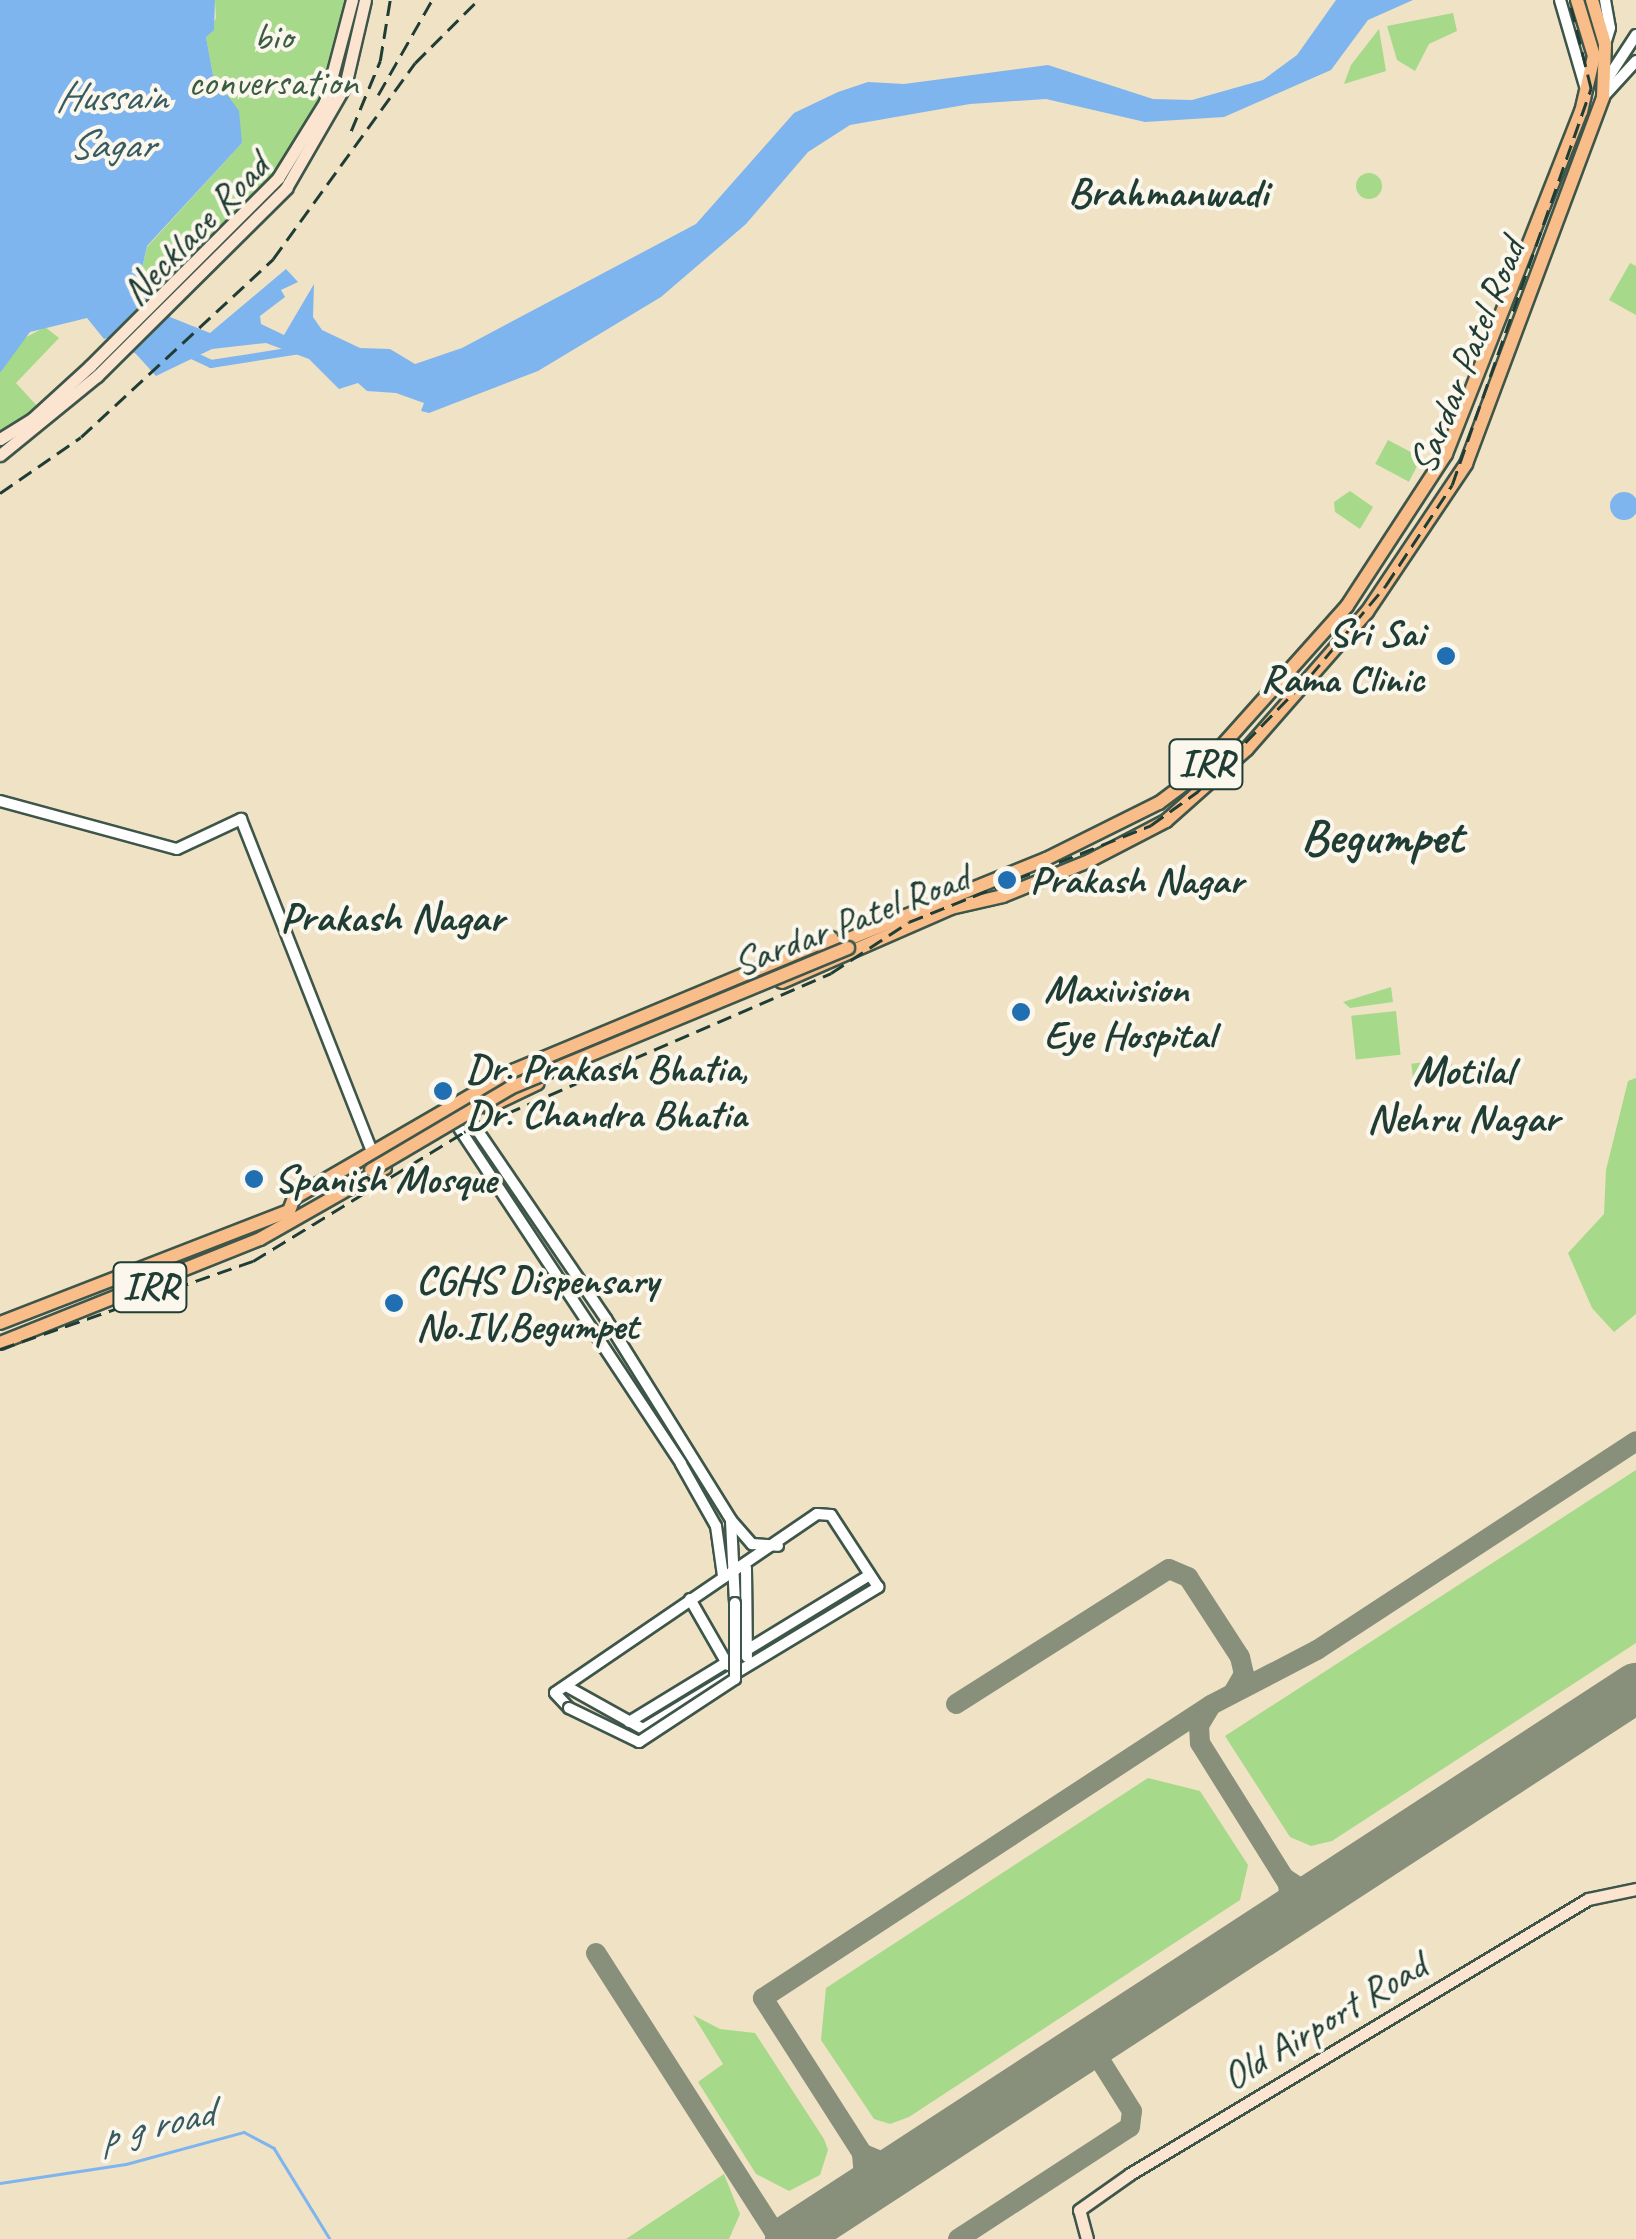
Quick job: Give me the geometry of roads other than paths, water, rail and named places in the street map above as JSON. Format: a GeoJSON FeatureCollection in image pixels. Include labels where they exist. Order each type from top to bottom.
{"type":"FeatureCollection","features":[{"type":"Feature","properties":{"kind":"main road","name":"Necklace Road"},"geometry":{"type":"LineString","coordinates":[[295,165],[341,61],[352,0]]}},
{"type":"Feature","properties":{"kind":"main road","name":"Necklace Road"},"geometry":{"type":"LineString","coordinates":[[0,454],[94,371],[177,290],[295,165],[345,86],[365,0]]}},
{"type":"Feature","properties":{"kind":"main road","name":"IRR"},"geometry":{"type":"LineString","coordinates":[[1577,0],[1590,37],[1587,92]]}},
{"type":"Feature","properties":{"kind":"main road","name":"IRR"},"geometry":{"type":"LineString","coordinates":[[1592,0],[1605,33],[1603,97]]}},
{"type":"Feature","properties":{"kind":"main road","name":"Sardar Patel Road"},"geometry":{"type":"LineString","coordinates":[[292,1215],[294,1198],[515,1070],[838,936],[849,942],[1046,859],[1158,803],[1195,776],[1294,672],[1377,568],[1433,479],[1587,92]]}},
{"type":"Feature","properties":{"kind":"main road","name":"Sardar Patel Road"},"geometry":{"type":"LineString","coordinates":[[0,1343],[121,1300],[524,1092],[860,952],[905,928],[1089,861],[1166,821],[1247,749],[1367,612],[1466,464],[1603,97]]}},
{"type":"Feature","properties":{"kind":"main road","name":"Necklace Road"},"geometry":{"type":"LineString","coordinates":[[0,439],[94,371]]}},
{"type":"Feature","properties":{"kind":"main road","name":"IRR"},"geometry":{"type":"LineString","coordinates":[[292,1215],[510,1088],[849,942],[905,928]]}},
{"type":"Feature","properties":{"kind":"main road"},"geometry":{"type":"LineString","coordinates":[[515,1070],[524,1092]]}},
{"type":"Feature","properties":{"kind":"main road"},"geometry":{"type":"LineString","coordinates":[[433,1140],[422,1127],[450,1105]]}},
{"type":"Feature","properties":{"kind":"main road","name":"Sardar Patel Road"},"geometry":{"type":"LineString","coordinates":[[0,1323],[292,1215]]}},
{"type":"Feature","properties":{"kind":"main road","name":"Old Airport Road"},"geometry":{"type":"LineString","coordinates":[[1086,2239],[1079,2210],[1130,2174],[1588,1899],[1636,1889]]}},
{"type":"Feature","properties":{"kind":"street"},"geometry":{"type":"LineString","coordinates":[[1560,0],[1587,92]]}},
{"type":"Feature","properties":{"kind":"street"},"geometry":{"type":"LineString","coordinates":[[1605,0],[1605,33],[1632,53]]}},
{"type":"Feature","properties":{"kind":"street"},"geometry":{"type":"LineString","coordinates":[[1603,97],[1632,53],[1636,36]]}},
{"type":"Feature","properties":{"kind":"street"},"geometry":{"type":"LineString","coordinates":[[1606,81],[1632,53]]}},
{"type":"Feature","properties":{"kind":"street"},"geometry":{"type":"LineString","coordinates":[[0,801],[177,849],[241,819],[372,1152]]}},
{"type":"Feature","properties":{"kind":"street"},"geometry":{"type":"LineString","coordinates":[[465,1123],[512,1180],[606,1318],[731,1520],[752,1544],[779,1546]]}},
{"type":"Feature","properties":{"kind":"street"},"geometry":{"type":"LineString","coordinates":[[465,1123],[500,1188],[594,1327],[711,1514],[723,1576]]}},
{"type":"Feature","properties":{"kind":"street"},"geometry":{"type":"LineString","coordinates":[[500,1188],[512,1180]]}},
{"type":"Feature","properties":{"kind":"street"},"geometry":{"type":"LineString","coordinates":[[594,1327],[606,1318]]}},
{"type":"Feature","properties":{"kind":"street"},"geometry":{"type":"LineString","coordinates":[[682,1464],[694,1456]]}},
{"type":"Feature","properties":{"kind":"street"},"geometry":{"type":"LineString","coordinates":[[711,1514],[723,1507]]}},
{"type":"Feature","properties":{"kind":"street"},"geometry":{"type":"LineString","coordinates":[[828,1513],[878,1586],[643,1728],[561,1690],[723,1576],[742,1571],[779,1546],[817,1514],[828,1513]]}},
{"type":"Feature","properties":{"kind":"street"},"geometry":{"type":"LineString","coordinates":[[629,1722],[726,1664],[743,1662],[747,1652],[742,1571],[731,1520]]}},
{"type":"Feature","properties":{"kind":"street"},"geometry":{"type":"LineString","coordinates":[[561,1690],[569,1708],[639,1742],[735,1679],[735,1603],[742,1571]]}},
{"type":"Feature","properties":{"kind":"street"},"geometry":{"type":"LineString","coordinates":[[747,1652],[870,1574]]}},
{"type":"Feature","properties":{"kind":"street"},"geometry":{"type":"LineString","coordinates":[[690,1599],[726,1664]]}},
{"type":"Feature","properties":{"kind":"water","name":"Hussain Sagar"},"geometry":{"type":"Polygon","coordinates":[[[0,0],[215,0],[214,30],[206,37],[213,75],[239,111],[242,143],[147,246],[141,273],[172,310],[170,317],[210,333],[286,269],[298,282],[281,290],[285,297],[260,316],[261,324],[284,335],[314,284],[313,317],[322,330],[360,348],[390,349],[415,364],[462,348],[696,224],[794,113],[838,92],[868,82],[904,84],[1048,65],[1153,99],[1192,100],[1263,80],[1297,55],[1336,0],[1413,0],[1368,20],[1331,70],[1224,117],[1145,122],[1046,99],[970,104],[850,125],[808,152],[746,224],[661,297],[538,371],[429,413],[421,411],[424,403],[396,393],[367,391],[358,383],[339,389],[309,359],[266,343],[212,349],[156,376],[136,354],[111,337],[104,339],[87,318],[30,332],[0,373],[0,0]]]}},
{"type":"Feature","properties":{"kind":"water"},"geometry":{"type":"Polygon","coordinates":[[[1624,492],[1634,496],[1638,506],[1634,516],[1624,520],[1614,516],[1610,506],[1614,496],[1624,492]]]}},
{"type":"Feature","properties":{"kind":"waterway"},"geometry":{"type":"LineString","coordinates":[[192,355],[211,364],[300,350]]}},
{"type":"Feature","properties":{"kind":"waterway","name":"p g road"},"geometry":{"type":"LineString","coordinates":[[0,2183],[126,2164],[244,2132],[274,2148],[330,2239]]}},
{"type":"Feature","properties":{"kind":"railway"},"geometry":{"type":"LineString","coordinates":[[351,131],[380,61],[390,0]]}},
{"type":"Feature","properties":{"kind":"railway"},"geometry":{"type":"LineString","coordinates":[[378,95],[432,0]]}},
{"type":"Feature","properties":{"kind":"railway"},"geometry":{"type":"LineString","coordinates":[[0,493],[81,437],[273,259],[415,63],[478,0]]}},
{"type":"Feature","properties":{"kind":"railway"},"geometry":{"type":"LineString","coordinates":[[0,1349],[253,1261],[464,1132],[831,973],[909,922],[1151,825],[1197,792],[1310,676],[1386,585],[1452,485],[1591,89],[1569,0]]}},
{"type":"Feature","properties":{"kind":"place","name":"Sri Sai Rama Clinic"},"geometry":{"type":"Point","coordinates":[1446,656]}},
{"type":"Feature","properties":{"kind":"place","name":"Prakash Nagar"},"geometry":{"type":"Point","coordinates":[1007,880]}},
{"type":"Feature","properties":{"kind":"place","name":"Maxivision Eye Hospital"},"geometry":{"type":"Point","coordinates":[1021,1012]}},
{"type":"Feature","properties":{"kind":"place","name":"Dr. Prakash Bhatia, Dr. Chandra Bhatia"},"geometry":{"type":"Point","coordinates":[443,1091]}},
{"type":"Feature","properties":{"kind":"place","name":"Spanish Mosque"},"geometry":{"type":"Point","coordinates":[254,1179]}},
{"type":"Feature","properties":{"kind":"place","name":"CGHS Dispensary No.IV,Begumpet"},"geometry":{"type":"Point","coordinates":[394,1303]}},
{"type":"Feature","properties":{"kind":"district","name":"Brahmanwadi"},"geometry":{"type":"Point","coordinates":[1168,193]}},
{"type":"Feature","properties":{"kind":"district","name":"Begumpet"},"geometry":{"type":"Point","coordinates":[1382,837]}},
{"type":"Feature","properties":{"kind":"district","name":"Prakash Nagar"},"geometry":{"type":"Point","coordinates":[392,918]}},
{"type":"Feature","properties":{"kind":"district","name":"Motilal Nehru Nagar"},"geometry":{"type":"Point","coordinates":[1463,1095]}},
{"type":"Feature","properties":{"kind":"park label","name":"bio conversation"},"geometry":{"type":"Point","coordinates":[273,59]}}]}
